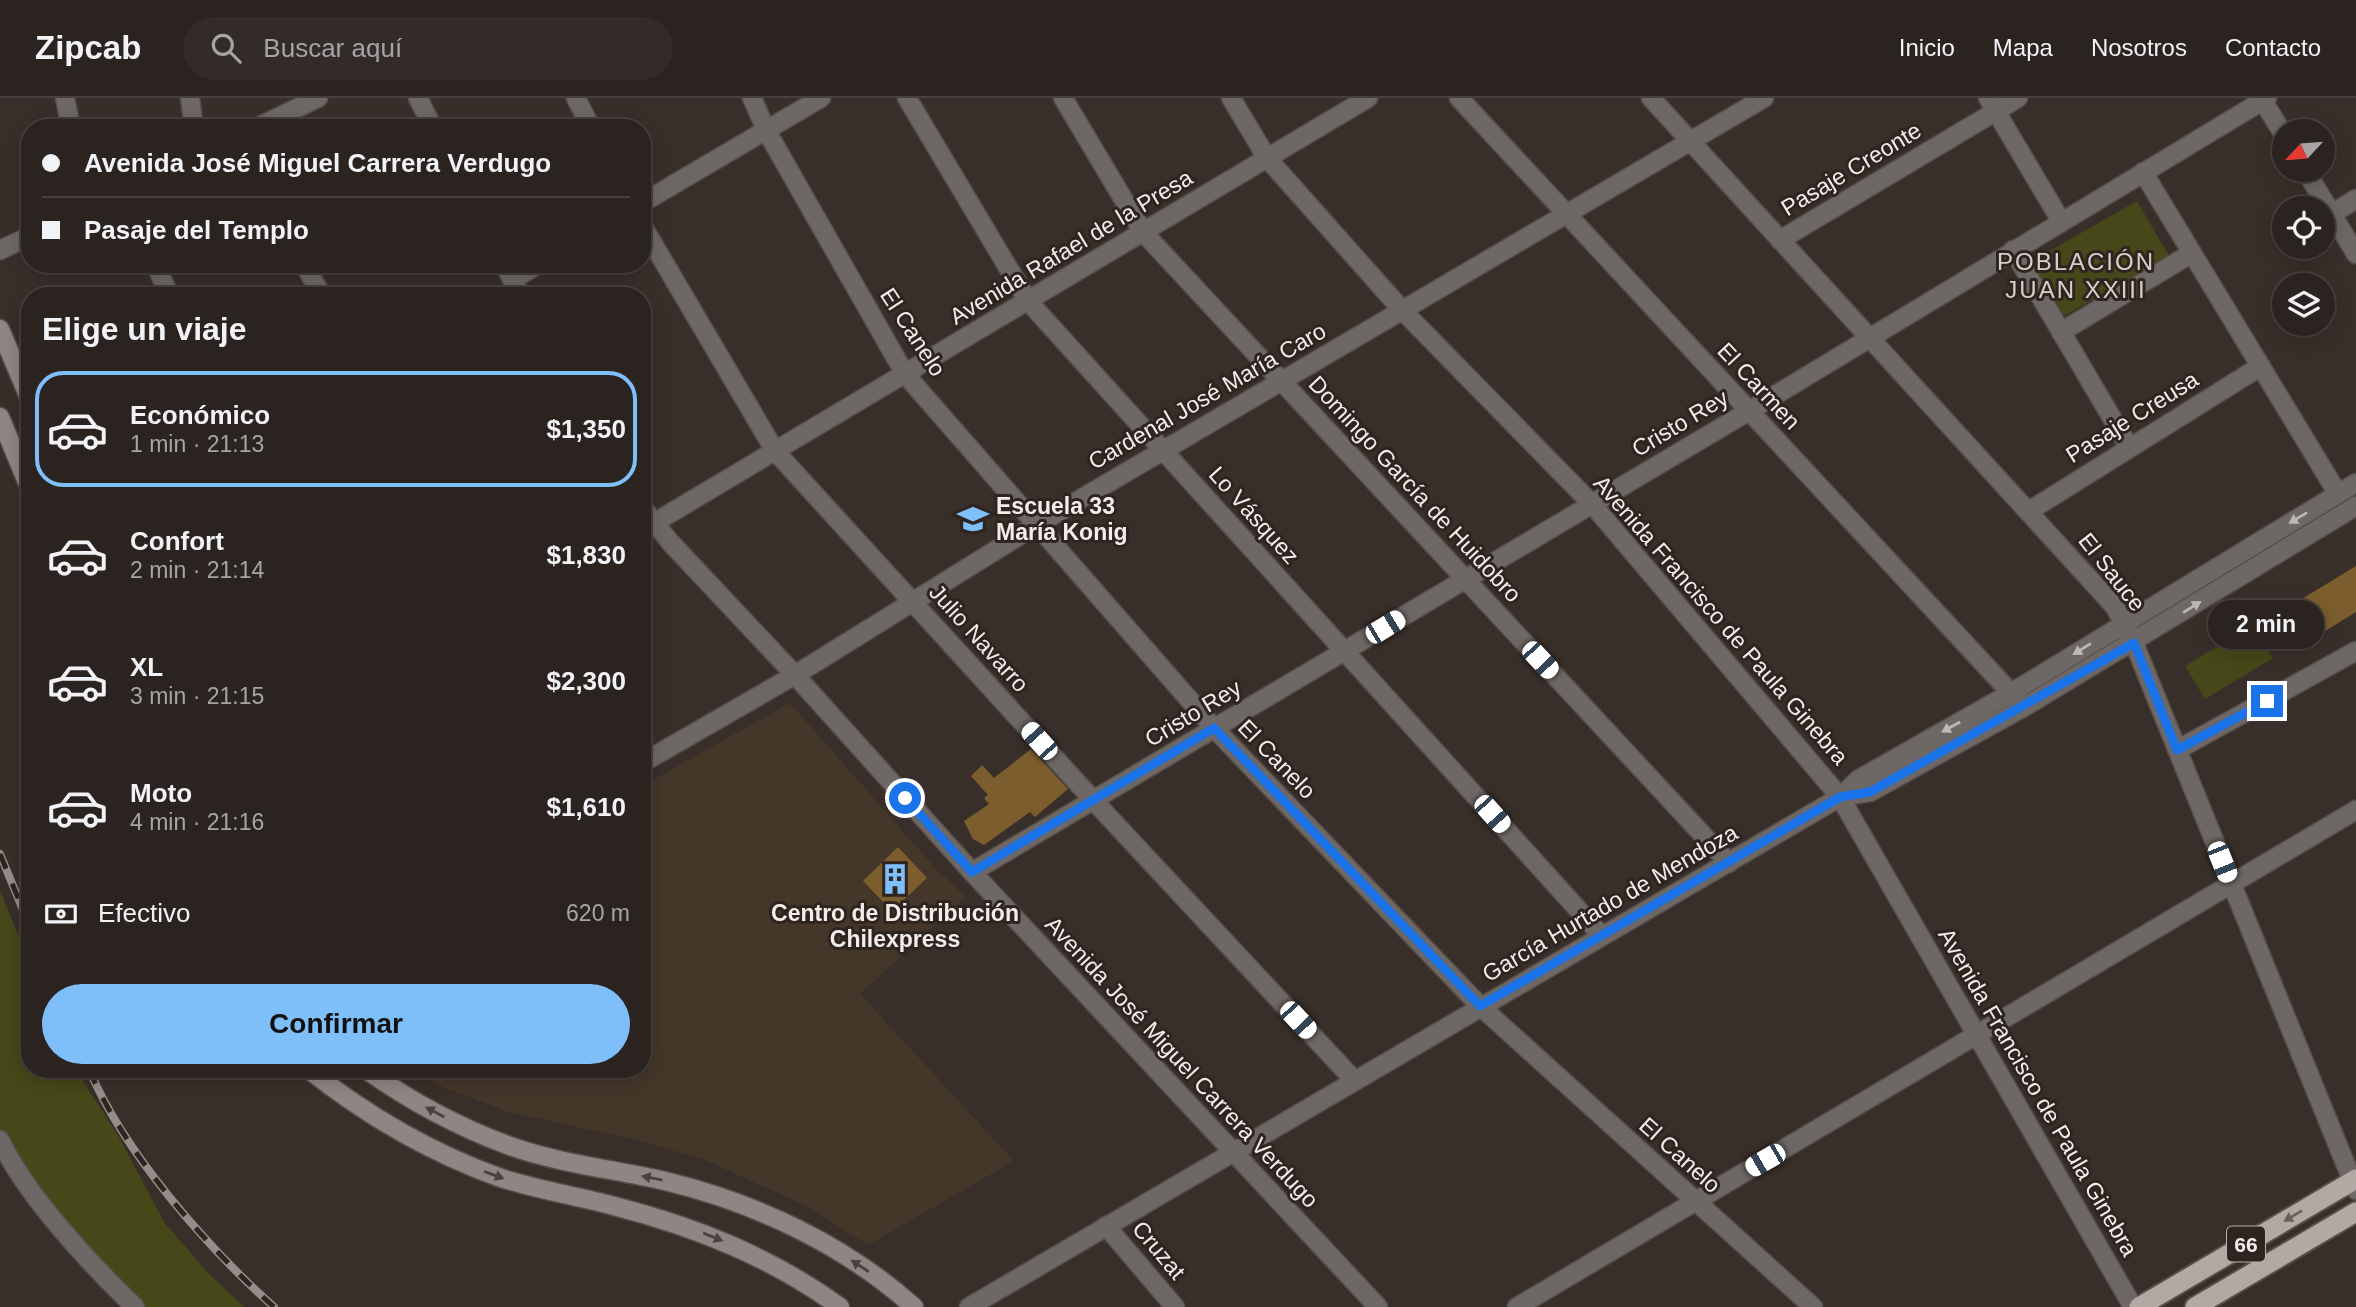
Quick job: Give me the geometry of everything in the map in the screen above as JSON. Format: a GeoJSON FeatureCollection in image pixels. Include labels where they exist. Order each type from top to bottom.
{"type":"FeatureCollection","features":[{"type":"Feature","properties":{"kind":"highway","name":"66"},"geometry":{"type":"LineString","coordinates":[[2139,1307],[2355,1183]]}},
{"type":"Feature","properties":{"kind":"highway","name":"66"},"geometry":{"type":"LineString","coordinates":[[2196,1307],[2356,1212]]}},
{"type":"Feature","properties":{"kind":"main road"},"geometry":{"type":"LineString","coordinates":[[0,329],[21,379]]}},
{"type":"Feature","properties":{"kind":"main road"},"geometry":{"type":"LineString","coordinates":[[0,416],[21,467]]}},
{"type":"Feature","properties":{"kind":"main road"},"geometry":{"type":"LineString","coordinates":[[320,1078],[364,1110],[442,1154],[537,1189],[611,1205],[701,1232],[765,1260],[840,1307]]}},
{"type":"Feature","properties":{"kind":"main road"},"geometry":{"type":"LineString","coordinates":[[380,1078],[436,1113],[510,1146],[576,1164],[698,1190],[765,1214],[837,1251],[914,1307]]}},
{"type":"Feature","properties":{"kind":"street"},"geometry":{"type":"LineString","coordinates":[[65,98],[69,119]]}},
{"type":"Feature","properties":{"kind":"street"},"geometry":{"type":"LineString","coordinates":[[190,98],[193,119]]}},
{"type":"Feature","properties":{"kind":"street"},"geometry":{"type":"LineString","coordinates":[[275,119],[318,98]]}},
{"type":"Feature","properties":{"kind":"street"},"geometry":{"type":"LineString","coordinates":[[418,98],[428,119]]}},
{"type":"Feature","properties":{"kind":"street"},"geometry":{"type":"LineString","coordinates":[[576,98],[586,119]]}},
{"type":"Feature","properties":{"kind":"street","name":"El Canelo"},"geometry":{"type":"LineString","coordinates":[[751,98],[766,130],[905,374],[1214,728],[1480,1006],[1813,1307]]}},
{"type":"Feature","properties":{"kind":"street"},"geometry":{"type":"LineString","coordinates":[[651,198],[821,98]]}},
{"type":"Feature","properties":{"kind":"street","name":"Lo Vásquez"},"geometry":{"type":"LineString","coordinates":[[907,98],[1028,301],[1602,936]]}},
{"type":"Feature","properties":{"kind":"street","name":"Domingo García de Huidobro"},"geometry":{"type":"LineString","coordinates":[[1063,98],[1143,232],[1729,863]]}},
{"type":"Feature","properties":{"kind":"street","name":"Avenida Francisco de Paula Ginebra"},"geometry":{"type":"LineString","coordinates":[[1231,98],[1267,158],[1402,310],[1592,505],[1840,797],[2133,1307]]}},
{"type":"Feature","properties":{"kind":"street","name":"Avenida Rafael de la Presa"},"geometry":{"type":"LineString","coordinates":[[651,525],[1368,98]]}},
{"type":"Feature","properties":{"kind":"street","name":"El Carmen"},"geometry":{"type":"LineString","coordinates":[[1459,98],[2024,707]]}},
{"type":"Feature","properties":{"kind":"street","name":"El Sauce"},"geometry":{"type":"LineString","coordinates":[[1651,98],[2104,594],[2124,623],[2355,1183]]}},
{"type":"Feature","properties":{"kind":"street","name":"Cardenal José María Caro"},"geometry":{"type":"LineString","coordinates":[[651,758],[795,675],[1038,524],[1764,98]]}},
{"type":"Feature","properties":{"kind":"street","name":"Pasaje Creonte"},"geometry":{"type":"LineString","coordinates":[[1780,240],[1992,105],[2018,98]]}},
{"type":"Feature","properties":{"kind":"street"},"geometry":{"type":"LineString","coordinates":[[2264,99],[2275,119]]}},
{"type":"Feature","properties":{"kind":"street","name":"Cristo Rey"},"geometry":{"type":"LineString","coordinates":[[972,872],[1592,505],[2264,99]]}},
{"type":"Feature","properties":{"kind":"street"},"geometry":{"type":"LineString","coordinates":[[1992,105],[2061,222]]}},
{"type":"Feature","properties":{"kind":"street"},"geometry":{"type":"LineString","coordinates":[[2143,172],[2338,494]]}},
{"type":"Feature","properties":{"kind":"street"},"geometry":{"type":"LineString","coordinates":[[2335,212],[2356,199]]}},
{"type":"Feature","properties":{"kind":"street"},"geometry":{"type":"LineString","coordinates":[[2335,219],[2356,254]]}},
{"type":"Feature","properties":{"kind":"street"},"geometry":{"type":"LineString","coordinates":[[0,250],[21,240]]}},
{"type":"Feature","properties":{"kind":"street","name":"Julio Navarro"},"geometry":{"type":"LineString","coordinates":[[651,240],[775,451],[1093,800],[1354,1080]]}},
{"type":"Feature","properties":{"kind":"street"},"geometry":{"type":"LineString","coordinates":[[2013,250],[2129,447]]}},
{"type":"Feature","properties":{"kind":"street"},"geometry":{"type":"LineString","coordinates":[[2061,332],[2192,253]]}},
{"type":"Feature","properties":{"kind":"street","name":"Pasaje Creusa"},"geometry":{"type":"LineString","coordinates":[[2029,511],[2261,366]]}},
{"type":"Feature","properties":{"kind":"street","name":"García Hurtado de Mendoza"},"geometry":{"type":"LineString","coordinates":[[969,1307],[1232,1150],[1729,863],[1840,797],[1859,779],[2011,693],[2356,483]]}},
{"type":"Feature","properties":{"kind":"street","name":"García Hurtado de Mendoza"},"geometry":{"type":"LineString","coordinates":[[1840,797],[1870,792],[2024,707],[2134,643],[2356,506]]}},
{"type":"Feature","properties":{"kind":"street","name":"Avenida José Miguel Carrera Verdugo"},"geometry":{"type":"LineString","coordinates":[[651,530],[795,675],[972,872],[1378,1307]]}},
{"type":"Feature","properties":{"kind":"street"},"geometry":{"type":"LineString","coordinates":[[2177,750],[2356,650]]}},
{"type":"Feature","properties":{"kind":"street"},"geometry":{"type":"LineString","coordinates":[[1517,1307],[2356,810]]}},
{"type":"Feature","properties":{"kind":"street"},"geometry":{"type":"LineString","coordinates":[[0,1140],[13,1167],[105,1279],[135,1307]]}},
{"type":"Feature","properties":{"kind":"street","name":"Cruzat"},"geometry":{"type":"LineString","coordinates":[[1106,1226],[1175,1307]]}},
{"type":"Feature","properties":{"kind":"shaded area"},"geometry":{"type":"Polygon","coordinates":[[[2137,201],[2169,256],[2064,316],[2032,261],[2137,201]]]}},
{"type":"Feature","properties":{"kind":"shaded area"},"geometry":{"type":"Polygon","coordinates":[[[2253,625],[2273,658],[2205,699],[2185,666],[2253,625]]]}},
{"type":"Feature","properties":{"kind":"shaded area"},"geometry":{"type":"Polygon","coordinates":[[[790,703],[937,870],[966,897],[860,994],[1014,1161],[868,1245],[804,1205],[703,1159],[637,1140],[509,1112],[426,1078],[651,1078],[651,781],[790,703]]]}},
{"type":"Feature","properties":{"kind":"shaded area"},"geometry":{"type":"Polygon","coordinates":[[[0,891],[21,942],[21,1078],[81,1078],[119,1137],[164,1222],[207,1272],[244,1307],[138,1307],[62,1237],[0,1142],[0,891]]]}},
{"type":"Feature","properties":{"kind":"building"},"geometry":{"type":"Polygon","coordinates":[[[2356,566],[2356,612],[2312,639],[2292,605],[2356,566]]]}},
{"type":"Feature","properties":{"kind":"building"},"geometry":{"type":"Polygon","coordinates":[[[1031,749],[1068,789],[1035,817],[1030,812],[984,845],[973,839],[964,821],[989,804],[984,798],[988,795],[971,776],[982,765],[994,778],[1031,749]]]}},
{"type":"Feature","properties":{"kind":"building","name":"Centro de Distribución Chilexpress"},"geometry":{"type":"Polygon","coordinates":[[[898,847],[927,878],[892,911],[863,881],[898,847]]]}},
{"type":"Feature","properties":{"kind":"railway"},"geometry":{"type":"LineString","coordinates":[[0,854],[21,905]]}},
{"type":"Feature","properties":{"kind":"railway"},"geometry":{"type":"LineString","coordinates":[[93,1078],[123,1133],[170,1197],[222,1256],[274,1307]]}},
{"type":"Feature","properties":{"kind":"place","name":"Escuela 33 María Konig"},"geometry":{"type":"Point","coordinates":[973,519]}},
{"type":"Feature","properties":{"kind":"place","name":"Centro de Distribución Chilexpress"},"geometry":{"type":"Point","coordinates":[895,879]}},
{"type":"Feature","properties":{"kind":"district","name":"POBLACIÓN JUAN XXIII"},"geometry":{"type":"Point","coordinates":[2076,275]}},
{"type":"Feature","properties":{"kind":"route"},"geometry":{"type":"LineString","coordinates":[[905,798],[972,872],[1214,728],[1480,1006],[1840,797],[1870,792],[2134,643],[2177,750],[2267,701]]}}]}
